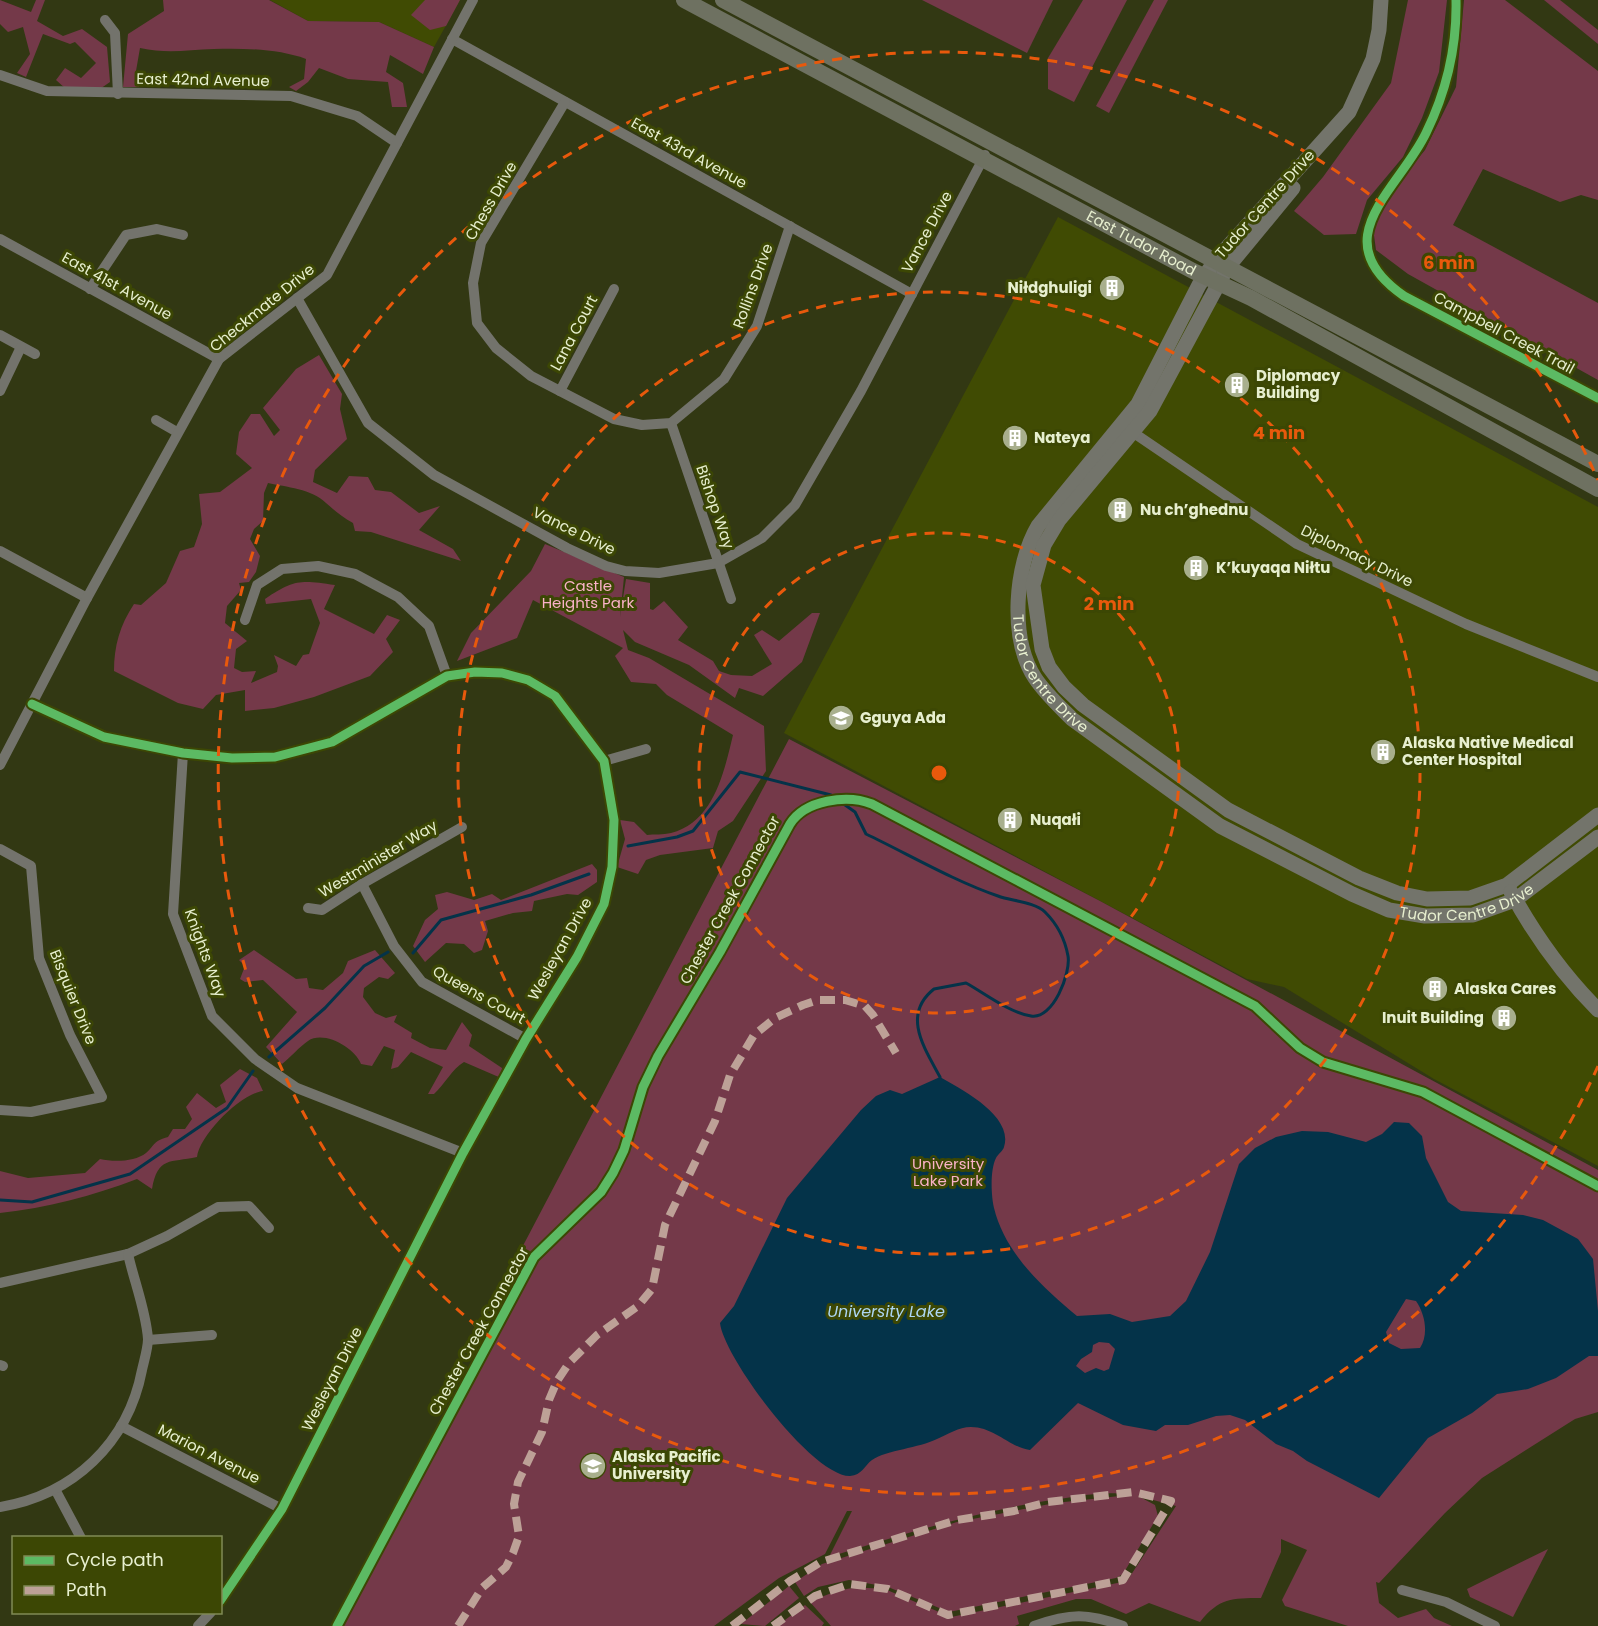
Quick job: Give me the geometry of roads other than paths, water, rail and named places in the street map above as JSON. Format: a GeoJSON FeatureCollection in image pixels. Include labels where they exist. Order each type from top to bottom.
{"type":"FeatureCollection","features":[{"type":"Feature","properties":{"kind":"main road","name":"East Tudor Road"},"geometry":{"type":"LineString","coordinates":[[684,0],[982,159],[1216,272],[1598,464]]}},
{"type":"Feature","properties":{"kind":"main road","name":"East Tudor Road"},"geometry":{"type":"LineString","coordinates":[[723,0],[991,142],[1598,489]]}},
{"type":"Feature","properties":{"kind":"street","name":"Checkmate Drive"},"geometry":{"type":"LineString","coordinates":[[0,765],[87,598],[219,359],[327,275],[473,0]]}},
{"type":"Feature","properties":{"kind":"street","name":"Tudor Centre Drive"},"geometry":{"type":"LineString","coordinates":[[1381,0],[1379,30],[1373,59],[1349,112],[1333,132],[1328,145],[1216,272],[1150,411],[1129,429],[1038,526],[1025,555],[1019,585],[1018,616],[1024,651],[1034,676],[1051,699],[1072,719],[1220,826],[1352,894],[1389,910],[1449,917],[1473,915],[1515,900],[1598,837]]}},
{"type":"Feature","properties":{"kind":"street"},"geometry":{"type":"LineString","coordinates":[[105,20],[115,33],[118,94]]}},
{"type":"Feature","properties":{"kind":"street","name":"East 43rd Avenue"},"geometry":{"type":"LineString","coordinates":[[452,39],[912,294]]}},
{"type":"Feature","properties":{"kind":"street","name":"East 42nd Avenue"},"geometry":{"type":"LineString","coordinates":[[0,75],[47,91],[291,96],[357,116],[397,143]]}},
{"type":"Feature","properties":{"kind":"street","name":"Chess Drive"},"geometry":{"type":"LineString","coordinates":[[560,391],[531,376],[496,348],[477,323],[473,283],[481,243],[565,102]]}},
{"type":"Feature","properties":{"kind":"street","name":"Vance Drive"},"geometry":{"type":"LineString","coordinates":[[297,298],[368,423],[434,475],[567,548],[606,566],[659,573],[718,562],[762,538],[795,505],[861,391],[991,142]]}},
{"type":"Feature","properties":{"kind":"street","name":"Rollins Drive"},"geometry":{"type":"LineString","coordinates":[[671,423],[724,379],[757,326],[790,226]]}},
{"type":"Feature","properties":{"kind":"street"},"geometry":{"type":"LineString","coordinates":[[90,289],[126,235],[157,229],[183,235]]}},
{"type":"Feature","properties":{"kind":"street","name":"East 41st Avenue"},"geometry":{"type":"LineString","coordinates":[[0,239],[219,359]]}},
{"type":"Feature","properties":{"kind":"street","name":"Lana Court"},"geometry":{"type":"LineString","coordinates":[[560,391],[614,290]]}},
{"type":"Feature","properties":{"kind":"street"},"geometry":{"type":"LineString","coordinates":[[0,335],[35,354]]}},
{"type":"Feature","properties":{"kind":"street"},"geometry":{"type":"LineString","coordinates":[[0,391],[21,347]]}},
{"type":"Feature","properties":{"kind":"street"},"geometry":{"type":"LineString","coordinates":[[560,391],[614,419],[642,425],[671,423]]}},
{"type":"Feature","properties":{"kind":"street"},"geometry":{"type":"LineString","coordinates":[[156,420],[177,432]]}},
{"type":"Feature","properties":{"kind":"street","name":"Bishop Way"},"geometry":{"type":"LineString","coordinates":[[671,423],[731,599]]}},
{"type":"Feature","properties":{"kind":"street","name":"Tudor Centre Drive"},"geometry":{"type":"LineString","coordinates":[[1129,429],[1059,520],[1037,562],[1033,585],[1042,649],[1049,667],[1064,687],[1083,705],[1228,810],[1359,878],[1397,893],[1427,899],[1470,898],[1507,885],[1598,815]]}},
{"type":"Feature","properties":{"kind":"street","name":"Diplomacy Drive"},"geometry":{"type":"LineString","coordinates":[[1129,429],[1297,544],[1466,624],[1598,677]]}},
{"type":"Feature","properties":{"kind":"street"},"geometry":{"type":"LineString","coordinates":[[0,551],[87,598]]}},
{"type":"Feature","properties":{"kind":"street"},"geometry":{"type":"LineString","coordinates":[[245,620],[257,585],[282,569],[318,566],[355,574],[398,597],[429,626],[447,676]]}},
{"type":"Feature","properties":{"kind":"street","name":"Wesleyan Drive"},"geometry":{"type":"LineString","coordinates":[[32,704],[104,737],[183,753],[232,758],[275,757],[332,742],[447,676],[475,672],[502,673],[528,680],[555,696],[604,761],[614,820],[612,867],[604,904],[577,957],[526,1039],[463,1153],[282,1509],[222,1598]]}},
{"type":"Feature","properties":{"kind":"street"},"geometry":{"type":"LineString","coordinates":[[604,761],[646,749]]}},
{"type":"Feature","properties":{"kind":"street","name":"Knights Way"},"geometry":{"type":"LineString","coordinates":[[183,753],[173,914],[212,1016],[255,1059],[297,1088],[463,1153]]}},
{"type":"Feature","properties":{"kind":"street","name":"Westminister Way"},"geometry":{"type":"LineString","coordinates":[[308,908],[322,910],[362,884],[462,827]]}},
{"type":"Feature","properties":{"kind":"street","name":"Bisquier Drive"},"geometry":{"type":"LineString","coordinates":[[0,849],[31,866],[39,958],[70,1035],[102,1097],[31,1112],[0,1110]]}},
{"type":"Feature","properties":{"kind":"street","name":"Queens Court"},"geometry":{"type":"LineString","coordinates":[[362,884],[394,945],[422,982],[526,1039]]}},
{"type":"Feature","properties":{"kind":"street"},"geometry":{"type":"LineString","coordinates":[[1507,885],[1561,967],[1598,1010]]}},
{"type":"Feature","properties":{"kind":"street"},"geometry":{"type":"LineString","coordinates":[[0,1283],[128,1254],[218,1207],[249,1206],[269,1228]]}},
{"type":"Feature","properties":{"kind":"street"},"geometry":{"type":"LineString","coordinates":[[0,1507],[56,1491],[96,1461],[121,1426],[139,1386],[148,1340],[128,1254]]}},
{"type":"Feature","properties":{"kind":"street"},"geometry":{"type":"LineString","coordinates":[[148,1340],[212,1335]]}},
{"type":"Feature","properties":{"kind":"street","name":"Marion Avenue"},"geometry":{"type":"LineString","coordinates":[[121,1426],[282,1509]]}},
{"type":"Feature","properties":{"kind":"street"},"geometry":{"type":"LineString","coordinates":[[56,1491],[80,1536]]}},
{"type":"Feature","properties":{"kind":"street"},"geometry":{"type":"LineString","coordinates":[[1402,1590],[1446,1602],[1495,1626]]}},
{"type":"Feature","properties":{"kind":"street"},"geometry":{"type":"LineString","coordinates":[[198,1626],[209,1614]]}},
{"type":"Feature","properties":{"kind":"street"},"geometry":{"type":"LineString","coordinates":[[1035,1626],[1071,1616],[1093,1615],[1123,1626]]}},
{"type":"Feature","properties":{"kind":"water","name":"University Lake"},"geometry":{"type":"Polygon","coordinates":[[[940,1077],[972,1096],[994,1114],[1005,1136],[1003,1150],[996,1158],[993,1169],[993,1203],[999,1224],[1016,1254],[1038,1281],[1077,1316],[1110,1314],[1132,1322],[1170,1316],[1186,1301],[1210,1252],[1239,1164],[1255,1148],[1276,1137],[1302,1131],[1328,1132],[1366,1142],[1382,1134],[1394,1122],[1409,1123],[1422,1136],[1426,1158],[1448,1202],[1461,1211],[1523,1215],[1543,1220],[1578,1239],[1593,1259],[1598,1311],[1598,1356],[1589,1356],[1556,1378],[1528,1389],[1497,1394],[1472,1413],[1428,1438],[1379,1498],[1276,1444],[1245,1420],[1230,1415],[1216,1416],[1188,1425],[1165,1425],[1156,1431],[1123,1425],[1078,1403],[1030,1450],[987,1430],[966,1427],[930,1442],[878,1457],[854,1475],[834,1471],[814,1457],[772,1413],[737,1362],[725,1340],[720,1323],[734,1306],[787,1198],[861,1110],[876,1096],[890,1090],[902,1094],[940,1077]],[[1406,1299],[1386,1332],[1389,1343],[1401,1349],[1420,1348],[1425,1330],[1424,1318],[1416,1301],[1406,1299]],[[1099,1342],[1093,1345],[1092,1352],[1081,1359],[1076,1366],[1085,1373],[1096,1368],[1104,1371],[1109,1369],[1115,1349],[1109,1343],[1099,1342]]]}},
{"type":"Feature","properties":{"kind":"waterway"},"geometry":{"type":"LineString","coordinates":[[628,846],[677,837],[693,831],[740,772],[831,795],[855,812],[866,834],[965,883],[1041,909],[1057,927],[1068,956],[1067,973],[1059,994],[1046,1011],[1031,1016],[1006,1007],[966,983],[934,989],[924,999],[917,1021],[923,1044],[940,1077]]}},
{"type":"Feature","properties":{"kind":"waterway"},"geometry":{"type":"LineString","coordinates":[[413,953],[441,920],[531,895],[589,874]]}},
{"type":"Feature","properties":{"kind":"waterway"},"geometry":{"type":"LineString","coordinates":[[269,1057],[325,1008],[364,966],[388,952]]}},
{"type":"Feature","properties":{"kind":"waterway"},"geometry":{"type":"LineString","coordinates":[[0,1200],[32,1202],[130,1174],[227,1108],[253,1071]]}},
{"type":"Feature","properties":{"kind":"place","name":"Niłdghuligi"},"geometry":{"type":"Point","coordinates":[1112,288]}},
{"type":"Feature","properties":{"kind":"place","name":"Diplomacy Building"},"geometry":{"type":"Point","coordinates":[1237,385]}},
{"type":"Feature","properties":{"kind":"place","name":"Nateya"},"geometry":{"type":"Point","coordinates":[1015,438]}},
{"type":"Feature","properties":{"kind":"place","name":"Nu ch’ghednu"},"geometry":{"type":"Point","coordinates":[1120,510]}},
{"type":"Feature","properties":{"kind":"place","name":"K’kuyaqa Niłtu"},"geometry":{"type":"Point","coordinates":[1196,568]}},
{"type":"Feature","properties":{"kind":"place","name":"Gguya Ada"},"geometry":{"type":"Point","coordinates":[841,718]}},
{"type":"Feature","properties":{"kind":"place","name":"Alaska Native Medical Center Hospital"},"geometry":{"type":"Point","coordinates":[1383,752]}},
{"type":"Feature","properties":{"kind":"place","name":"Nuqałi"},"geometry":{"type":"Point","coordinates":[1010,820]}},
{"type":"Feature","properties":{"kind":"place","name":"Alaska Cares"},"geometry":{"type":"Point","coordinates":[1435,989]}},
{"type":"Feature","properties":{"kind":"place","name":"Inuit Building"},"geometry":{"type":"Point","coordinates":[1504,1018]}},
{"type":"Feature","properties":{"kind":"place","name":"Alaska Pacific University"},"geometry":{"type":"Point","coordinates":[593,1466]}},
{"type":"Feature","properties":{"kind":"park label","name":"Castle Heights Park"},"geometry":{"type":"Point","coordinates":[588,594]}},
{"type":"Feature","properties":{"kind":"park label","name":"University Lake Park"},"geometry":{"type":"Point","coordinates":[948,1172]}}]}
